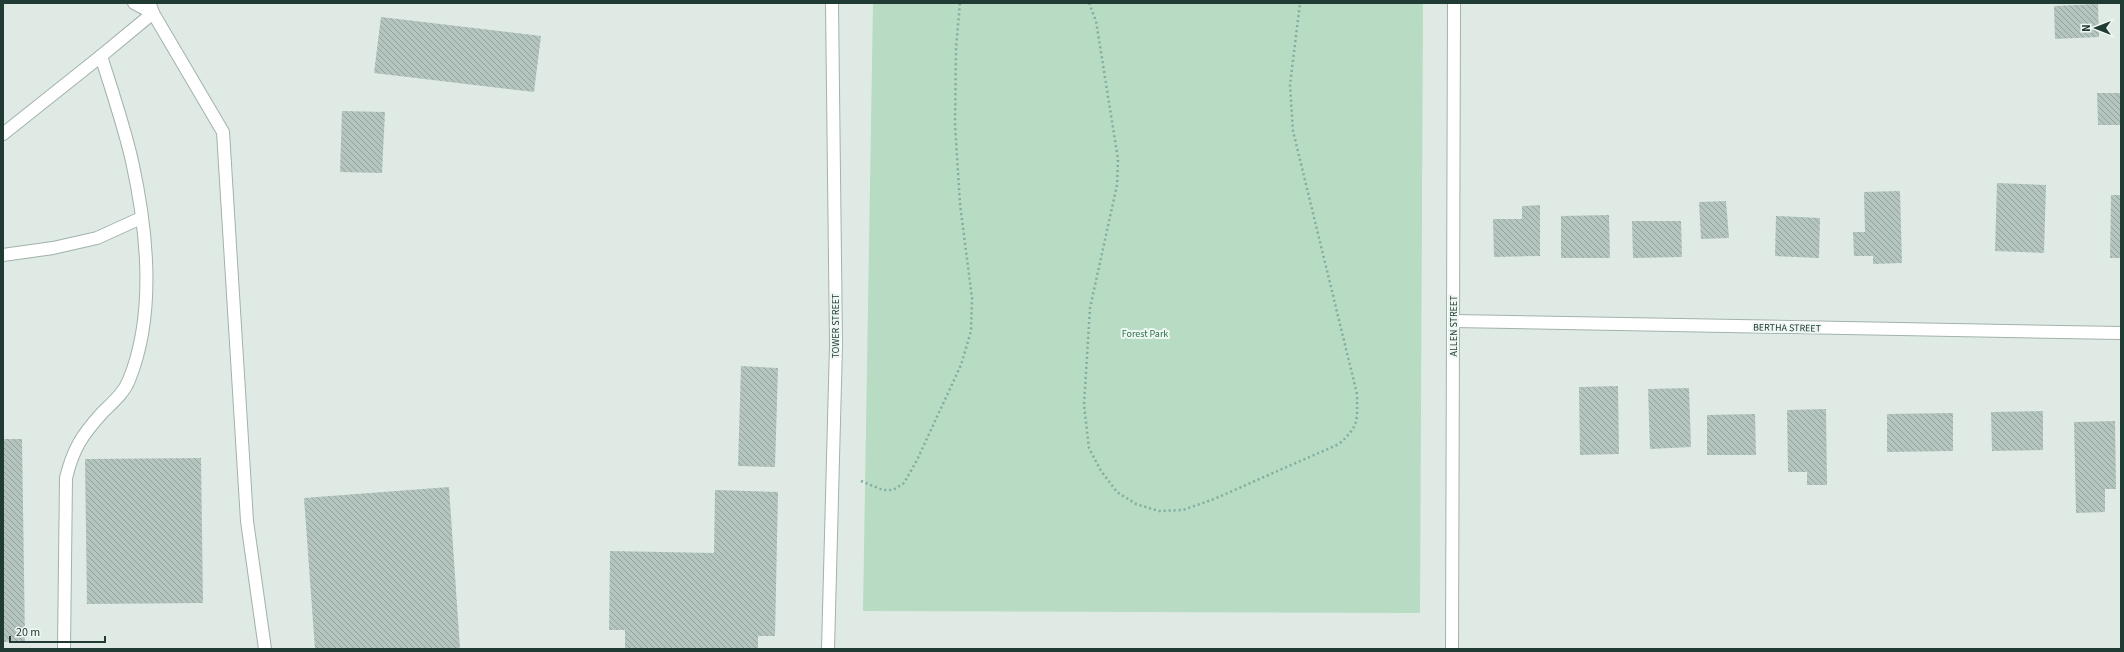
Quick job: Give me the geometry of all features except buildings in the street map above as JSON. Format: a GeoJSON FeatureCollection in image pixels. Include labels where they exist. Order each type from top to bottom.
{"type":"FeatureCollection","features":[{"type":"Feature","properties":{"kind":"street"},"geometry":{"type":"LineString","coordinates":[[134,3],[152,8],[223,132],[247,522],[265,649]]}},
{"type":"Feature","properties":{"kind":"street","name":"TOWER STREET"},"geometry":{"type":"LineString","coordinates":[[828,649],[836,346],[832,3]]}},
{"type":"Feature","properties":{"kind":"street","name":"ALLEN STREET"},"geometry":{"type":"LineString","coordinates":[[1452,649],[1454,3]]}},
{"type":"Feature","properties":{"kind":"street"},"geometry":{"type":"LineString","coordinates":[[3,134],[101,56],[152,8]]}},
{"type":"Feature","properties":{"kind":"street"},"geometry":{"type":"LineString","coordinates":[[64,649],[66,478],[72,454],[85,432],[121,393],[128,382],[138,356],[146,273],[141,218],[132,160],[101,56]]}},
{"type":"Feature","properties":{"kind":"street"},"geometry":{"type":"LineString","coordinates":[[3,255],[53,248],[97,238],[141,218]]}},
{"type":"Feature","properties":{"kind":"street","name":"BERTHA STREET"},"geometry":{"type":"LineString","coordinates":[[1453,321],[2121,333]]}},
{"type":"Feature","properties":{"kind":"path"},"geometry":{"type":"LineString","coordinates":[[861,481],[883,490],[893,490],[904,483],[917,460],[961,365],[971,331],[972,298],[960,204],[955,124],[956,48],[960,3]]}},
{"type":"Feature","properties":{"kind":"path"},"geometry":{"type":"LineString","coordinates":[[1089,3],[1096,22],[1118,159],[1117,185],[1090,308],[1084,405],[1088,448],[1101,471],[1117,492],[1136,504],[1159,511],[1183,510],[1214,499],[1340,444],[1353,432],[1357,417],[1357,394],[1293,131],[1290,85],[1300,3]]}},
{"type":"Feature","properties":{"kind":"green space","name":"Forest Park"},"geometry":{"type":"Polygon","coordinates":[[[873,3],[1423,3],[1420,613],[863,611],[873,3]]]}}]}
